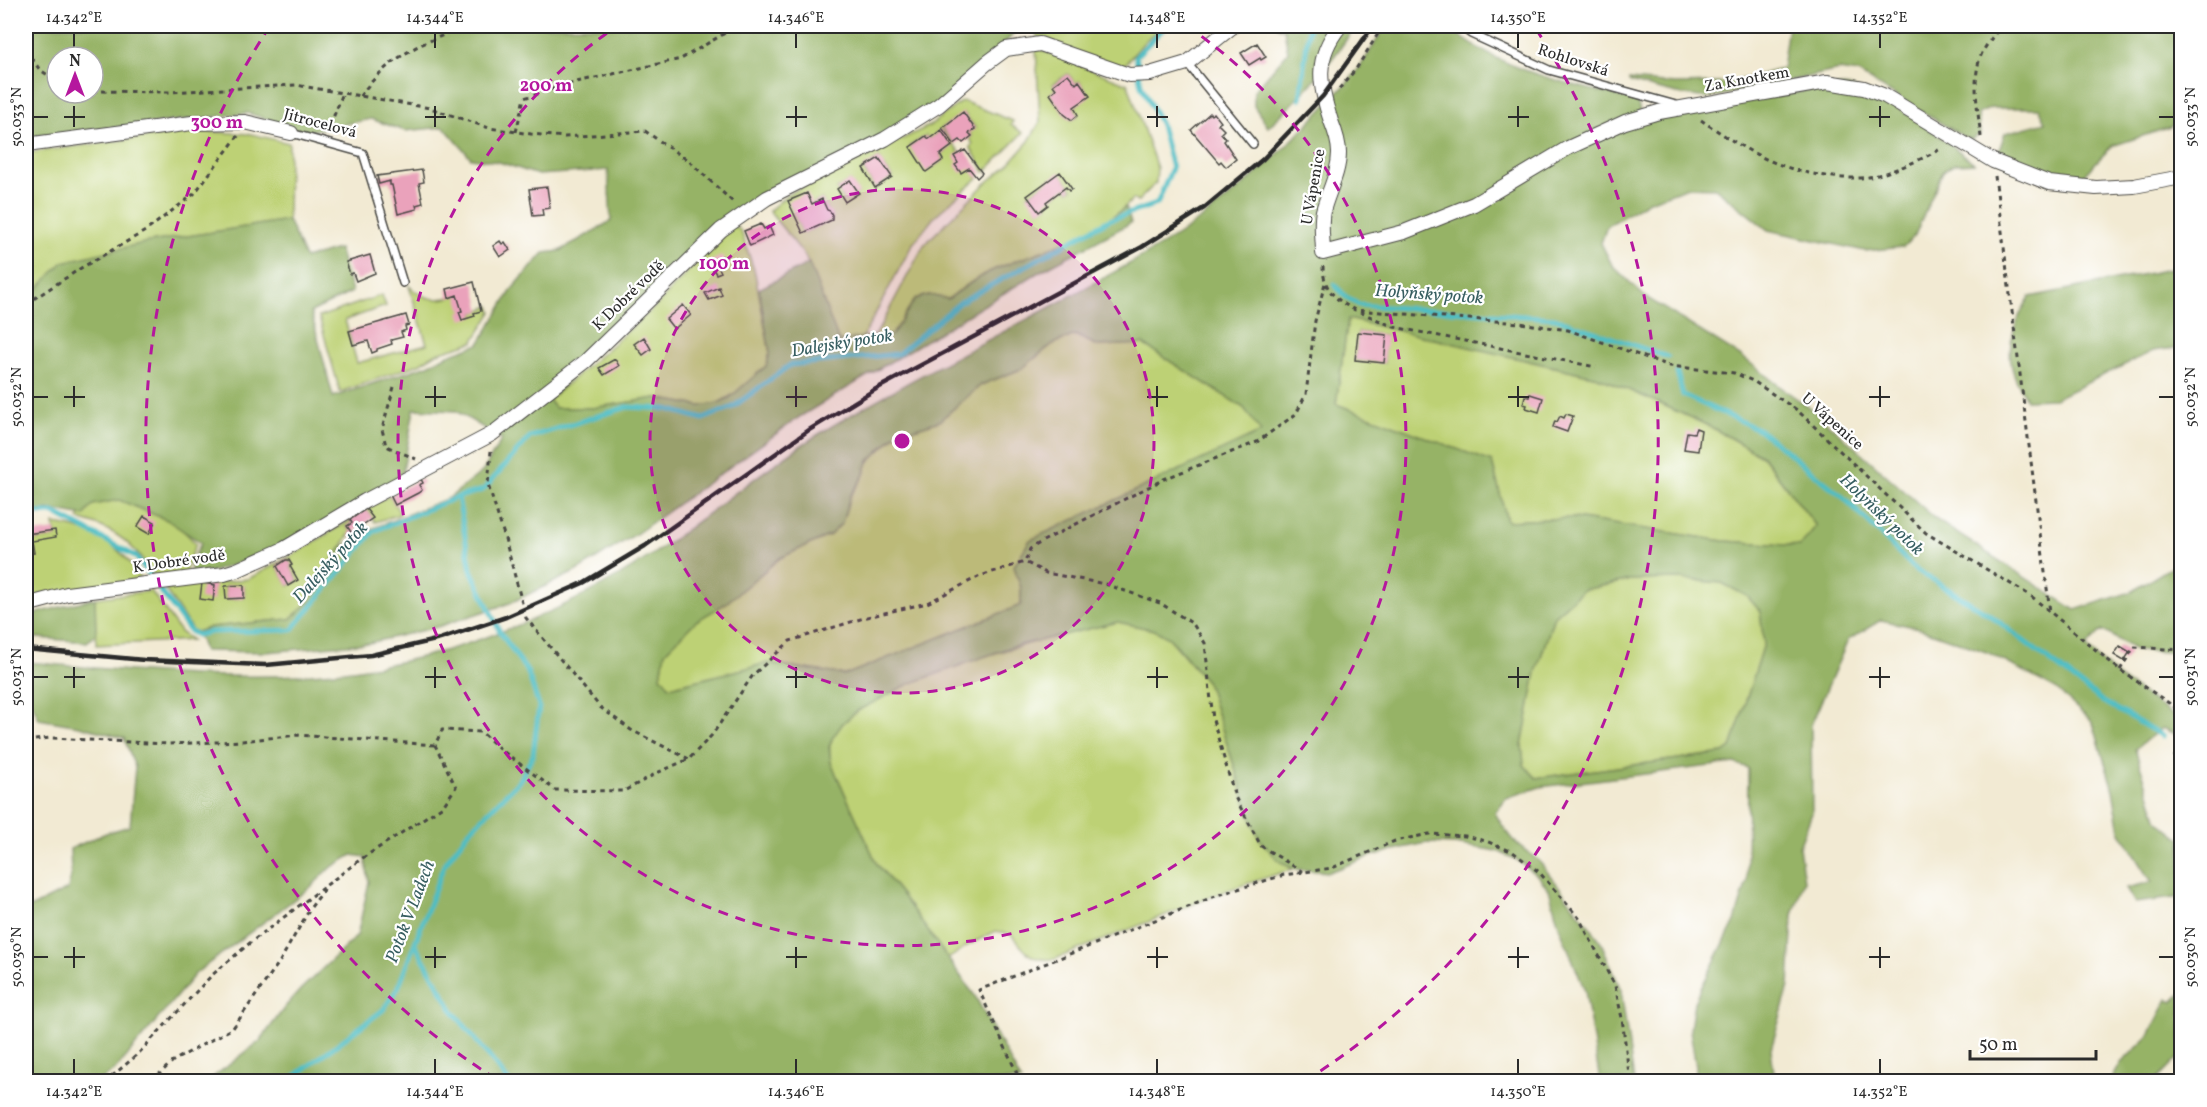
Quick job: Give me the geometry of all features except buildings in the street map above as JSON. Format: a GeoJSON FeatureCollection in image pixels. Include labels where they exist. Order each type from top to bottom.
{"type":"FeatureCollection","features":[{"type":"Feature","properties":{"kind":"street","name":"K Dobré vodě"},"geometry":{"type":"LineString","coordinates":[[26,605],[67,594],[224,574],[237,570],[284,549],[365,501],[492,434],[586,361],[721,230],[767,198],[885,139],[939,105],[1006,49],[1041,44],[1129,75],[1150,74],[1187,63],[1233,26]]}},
{"type":"Feature","properties":{"kind":"street","name":"U Vápenice"},"geometry":{"type":"LineString","coordinates":[[1323,253],[1323,212],[1337,168],[1339,152],[1337,138],[1320,86],[1320,68],[1334,32],[1340,26]]}},
{"type":"Feature","properties":{"kind":"street","name":"Za Knotkem"},"geometry":{"type":"LineString","coordinates":[[1323,253],[1404,232],[1474,204],[1569,148],[1636,119],[1827,82],[1864,88],[1885,96],[1993,161],[2049,183],[2096,188],[2134,186],[2181,177]]}},
{"type":"Feature","properties":{"kind":"street","name":"Jitrocelová"},"geometry":{"type":"LineString","coordinates":[[26,145],[87,135],[192,123],[246,122],[291,133]]}},
{"type":"Feature","properties":{"kind":"lane","name":"Rohlovská"},"geometry":{"type":"LineString","coordinates":[[1460,26],[1471,34],[1549,70],[1684,108]]}},
{"type":"Feature","properties":{"kind":"lane"},"geometry":{"type":"LineString","coordinates":[[1187,63],[1253,144]]}},
{"type":"Feature","properties":{"kind":"lane","name":"Jitrocelová"},"geometry":{"type":"LineString","coordinates":[[291,133],[363,153],[403,283]]}},
{"type":"Feature","properties":{"kind":"path"},"geometry":{"type":"LineString","coordinates":[[360,96],[375,76],[411,50],[449,34],[461,26]]}},
{"type":"Feature","properties":{"kind":"path"},"geometry":{"type":"LineString","coordinates":[[516,132],[524,98],[572,83],[681,59],[737,26]]}},
{"type":"Feature","properties":{"kind":"path"},"geometry":{"type":"LineString","coordinates":[[1325,103],[1356,69],[1383,26]]}},
{"type":"Feature","properties":{"kind":"path"},"geometry":{"type":"LineString","coordinates":[[2001,26],[1983,52],[1977,68],[1977,107],[1982,141],[1993,161],[2050,612]]}},
{"type":"Feature","properties":{"kind":"path"},"geometry":{"type":"LineString","coordinates":[[26,51],[39,70],[45,74]]}},
{"type":"Feature","properties":{"kind":"path"},"geometry":{"type":"LineString","coordinates":[[105,91],[168,93],[296,85],[430,108],[489,128],[516,132],[565,137],[645,131],[689,161],[745,213]]}},
{"type":"Feature","properties":{"kind":"path"},"geometry":{"type":"LineString","coordinates":[[324,141],[343,93]]}},
{"type":"Feature","properties":{"kind":"path"},"geometry":{"type":"LineString","coordinates":[[1684,108],[1736,142],[1778,164],[1813,173],[1850,178],[1874,176],[1929,156],[1957,139]]}},
{"type":"Feature","properties":{"kind":"path"},"geometry":{"type":"LineString","coordinates":[[26,304],[81,268],[147,230],[194,194],[235,141],[246,122]]}},
{"type":"Feature","properties":{"kind":"path"},"geometry":{"type":"LineString","coordinates":[[1323,253],[1323,273],[1336,300],[1394,327],[1596,367]]}},
{"type":"Feature","properties":{"kind":"path"},"geometry":{"type":"LineString","coordinates":[[1025,562],[1030,549],[1043,541],[1164,479],[1257,442],[1296,414],[1306,394],[1315,321],[1326,282]]}},
{"type":"Feature","properties":{"kind":"path","name":"U Vápenice"},"geometry":{"type":"LineString","coordinates":[[1356,310],[1521,323],[1568,330],[1670,366],[1734,373],[1753,381],[1797,410],[1926,533],[2031,596],[2120,670],[2181,712]]}},
{"type":"Feature","properties":{"kind":"path"},"geometry":{"type":"LineString","coordinates":[[394,387],[382,429],[386,446],[435,465]]}},
{"type":"Feature","properties":{"kind":"path"},"geometry":{"type":"LineString","coordinates":[[492,434],[488,485],[526,618],[600,707],[632,730],[689,759]]}},
{"type":"Feature","properties":{"kind":"path"},"geometry":{"type":"LineString","coordinates":[[435,745],[442,730],[481,732],[555,790],[624,791],[658,772],[689,759],[712,735],[753,675],[790,641],[867,617],[927,603],[980,576],[1025,562],[1046,573],[1105,584],[1160,603],[1193,624],[1205,643],[1213,720],[1235,797],[1261,846],[1304,872]]}},
{"type":"Feature","properties":{"kind":"path"},"geometry":{"type":"LineString","coordinates":[[2120,670],[2134,647],[2181,650]]}},
{"type":"Feature","properties":{"kind":"path"},"geometry":{"type":"LineString","coordinates":[[26,741],[51,738],[168,744],[242,741],[297,735],[435,745]]}},
{"type":"Feature","properties":{"kind":"path"},"geometry":{"type":"LineString","coordinates":[[105,1082],[137,1054],[211,976],[251,942],[361,859],[443,806],[456,787],[435,745]]}},
{"type":"Feature","properties":{"kind":"path"},"geometry":{"type":"LineString","coordinates":[[1021,1082],[979,990],[1218,894],[1284,875],[1332,868],[1395,841],[1429,834],[1464,836],[1486,841],[1513,852],[1539,872],[1579,918],[1615,986],[1622,1018],[1630,1082]]}},
{"type":"Feature","properties":{"kind":"path"},"geometry":{"type":"LineString","coordinates":[[151,1082],[173,1061],[233,1028],[280,961],[311,907],[329,882]]}},
{"type":"Feature","properties":{"kind":"green space"},"geometry":{"type":"Polygon","coordinates":[[[26,26],[1021,26],[986,63],[939,105],[745,213],[586,361],[549,400],[555,408],[592,408],[656,398],[700,406],[718,403],[729,398],[766,366],[770,353],[759,289],[809,263],[839,342],[863,337],[892,335],[915,299],[929,295],[948,299],[987,273],[1077,237],[1126,207],[1131,223],[1039,272],[801,416],[636,534],[577,571],[510,603],[437,627],[369,643],[266,652],[204,651],[197,632],[211,627],[290,619],[311,601],[326,570],[341,548],[369,530],[449,498],[483,471],[502,439],[456,411],[414,409],[401,482],[284,549],[191,578],[191,564],[201,543],[167,520],[119,500],[93,505],[84,516],[52,510],[26,512],[26,301],[63,262],[144,243],[288,220],[305,258],[339,249],[352,292],[311,312],[333,397],[428,365],[479,344],[513,288],[544,253],[560,251],[611,221],[608,170],[538,175],[499,162],[471,158],[444,127],[405,131],[371,119],[304,132],[248,113],[26,137],[26,26]]]}},
{"type":"Feature","properties":{"kind":"green space"},"geometry":{"type":"Polygon","coordinates":[[[1042,26],[1163,26],[1146,40],[1120,70],[1037,37],[1037,31],[1042,26]]]}},
{"type":"Feature","properties":{"kind":"green space"},"geometry":{"type":"Polygon","coordinates":[[[1276,26],[1355,26],[1315,80],[1268,127],[1254,106],[1254,91],[1288,52],[1284,29],[1276,26]]]}},
{"type":"Feature","properties":{"kind":"green space"},"geometry":{"type":"Polygon","coordinates":[[[1385,26],[1448,26],[1468,42],[1513,65],[1562,82],[1637,101],[1643,120],[1793,93],[1846,86],[1866,92],[1899,109],[1974,163],[1955,164],[1943,171],[1915,235],[1903,247],[1865,251],[1768,230],[1715,188],[1688,187],[1649,201],[1607,226],[1601,243],[1612,265],[1644,296],[1745,359],[1814,411],[1938,521],[2075,610],[2131,592],[2181,561],[2181,653],[2135,650],[2102,630],[2086,647],[2114,674],[2181,721],[2181,737],[2162,728],[2135,749],[2158,821],[2181,839],[2181,897],[2135,903],[2126,888],[2152,882],[2120,831],[2113,790],[2093,723],[2056,689],[1989,653],[1919,628],[1881,620],[1848,640],[1811,725],[1812,813],[1799,847],[1804,881],[1793,915],[1789,986],[1771,1049],[1775,1081],[1695,1081],[1696,1067],[1690,1030],[1694,1002],[1735,921],[1747,881],[1748,768],[1734,763],[1540,787],[1506,798],[1495,813],[1516,843],[1539,861],[1600,940],[1621,990],[1634,1081],[1600,1081],[1585,991],[1559,926],[1549,889],[1536,874],[1515,859],[1497,851],[1454,844],[1427,843],[1402,848],[1371,856],[1329,872],[1293,869],[1279,861],[1261,841],[1254,827],[1207,682],[1169,638],[1155,630],[1118,622],[1011,647],[909,684],[857,711],[843,723],[829,747],[831,763],[877,864],[975,996],[1021,1081],[208,1081],[260,1041],[301,989],[357,936],[369,882],[365,857],[352,855],[330,868],[312,886],[196,973],[117,1068],[100,1081],[26,1081],[26,910],[68,889],[71,874],[70,849],[106,833],[130,826],[135,767],[124,738],[79,726],[39,719],[32,703],[26,703],[26,662],[184,675],[290,675],[343,671],[395,663],[447,650],[501,632],[554,610],[629,570],[776,462],[819,434],[911,381],[1118,270],[1186,229],[1244,185],[1296,137],[1350,79],[1385,26]],[[1348,319],[1336,404],[1492,462],[1507,521],[1574,518],[1724,541],[1800,546],[1816,526],[1763,456],[1711,427],[1652,400],[1598,377],[1348,319]],[[1075,335],[1053,344],[1021,369],[981,385],[939,421],[895,435],[868,462],[863,477],[850,496],[842,523],[830,535],[780,558],[725,604],[696,621],[665,652],[661,676],[670,687],[768,663],[845,675],[1021,605],[1021,588],[1014,566],[1030,540],[1261,432],[1244,408],[1143,344],[1098,346],[1075,335]],[[1679,579],[1630,580],[1583,590],[1554,616],[1536,672],[1522,745],[1524,765],[1536,778],[1724,753],[1731,748],[1764,644],[1760,611],[1747,596],[1722,583],[1679,579]]]}},
{"type":"Feature","properties":{"kind":"green space"},"geometry":{"type":"Polygon","coordinates":[[[1788,26],[2181,26],[2181,117],[2170,127],[2112,146],[2079,180],[2067,180],[2036,175],[1998,153],[2005,133],[2046,122],[2039,108],[1991,108],[1978,114],[1980,134],[1972,139],[1964,137],[1858,73],[1839,70],[1708,98],[1677,94],[1629,82],[1629,80],[1675,84],[1728,83],[1782,69],[1788,26]]]}},
{"type":"Feature","properties":{"kind":"green space"},"geometry":{"type":"Polygon","coordinates":[[[1036,48],[1128,84],[1157,168],[1156,183],[1137,202],[1133,199],[1101,225],[1064,243],[986,273],[948,299],[929,295],[915,299],[892,335],[874,338],[924,245],[984,185],[1008,165],[1029,141],[1040,122],[1036,48]],[[1068,74],[1053,84],[1056,89],[1050,94],[1072,120],[1078,115],[1074,107],[1089,95],[1079,81],[1076,84],[1068,74]],[[1060,173],[1028,195],[1039,211],[1048,205],[1046,202],[1066,187],[1069,191],[1072,189],[1060,173]]]}},
{"type":"Feature","properties":{"kind":"green space"},"geometry":{"type":"Polygon","coordinates":[[[962,101],[1013,121],[1011,125],[1023,133],[985,172],[970,147],[973,144],[969,133],[975,128],[964,113],[942,128],[978,178],[935,216],[912,245],[863,337],[839,342],[805,256],[769,211],[788,194],[929,126],[962,101]],[[941,130],[929,139],[926,136],[910,146],[927,171],[943,160],[940,155],[952,146],[941,130]],[[879,158],[863,169],[875,188],[892,177],[879,158]],[[850,181],[837,189],[845,202],[858,193],[850,181]],[[822,199],[812,204],[789,202],[803,233],[832,220],[832,215],[822,199]]]}},
{"type":"Feature","properties":{"kind":"green space"},"geometry":{"type":"Polygon","coordinates":[[[193,131],[251,134],[289,143],[288,220],[144,243],[26,301],[26,153],[193,131]]]}},
{"type":"Feature","properties":{"kind":"green space"},"geometry":{"type":"Polygon","coordinates":[[[734,226],[741,231],[755,273],[770,353],[766,366],[736,393],[718,403],[700,406],[656,398],[592,408],[555,408],[549,400],[656,306],[704,254],[734,226]]]}},
{"type":"Feature","properties":{"kind":"green space"},"geometry":{"type":"Polygon","coordinates":[[[2181,267],[2181,347],[2153,351],[2054,399],[2026,400],[2014,374],[2010,354],[2016,324],[2030,297],[2181,267]]]}},
{"type":"Feature","properties":{"kind":"green space"},"geometry":{"type":"Polygon","coordinates":[[[409,286],[426,297],[444,299],[457,295],[475,316],[474,313],[490,306],[492,312],[473,342],[437,353],[419,364],[340,392],[319,317],[382,295],[386,306],[345,320],[357,363],[427,344],[409,286]]]}},
{"type":"Feature","properties":{"kind":"green space"},"geometry":{"type":"Polygon","coordinates":[[[1348,319],[1598,377],[1711,427],[1763,457],[1816,526],[1801,546],[1724,541],[1574,518],[1507,521],[1492,462],[1336,404],[1348,319]],[[1358,332],[1355,360],[1384,363],[1386,335],[1358,332]]]}},
{"type":"Feature","properties":{"kind":"green space"},"geometry":{"type":"Polygon","coordinates":[[[1075,335],[1098,346],[1143,344],[1244,408],[1262,432],[1030,540],[1014,566],[1021,588],[1021,605],[845,675],[768,663],[669,687],[661,676],[665,652],[696,621],[725,604],[780,558],[830,535],[841,524],[850,496],[863,477],[868,462],[896,435],[939,421],[981,385],[1021,369],[1053,344],[1075,335]]]}},
{"type":"Feature","properties":{"kind":"green space"},"geometry":{"type":"Polygon","coordinates":[[[390,495],[400,514],[375,522],[366,509],[390,495]]]}},
{"type":"Feature","properties":{"kind":"green space"},"geometry":{"type":"Polygon","coordinates":[[[106,497],[157,514],[185,532],[196,544],[186,569],[187,573],[156,578],[140,556],[124,540],[104,528],[78,519],[85,504],[106,497]]]}},
{"type":"Feature","properties":{"kind":"green space"},"geometry":{"type":"Polygon","coordinates":[[[350,520],[352,523],[347,526],[351,532],[326,570],[311,601],[290,619],[211,627],[197,632],[192,630],[165,589],[194,582],[216,583],[248,579],[350,520]],[[289,560],[277,566],[289,586],[298,580],[289,560]],[[225,586],[226,599],[244,598],[244,586],[225,586]]]}},
{"type":"Feature","properties":{"kind":"green space"},"geometry":{"type":"Polygon","coordinates":[[[54,524],[81,530],[105,540],[124,556],[141,579],[26,603],[26,550],[27,554],[34,553],[32,541],[56,537],[54,524]]]}},
{"type":"Feature","properties":{"kind":"green space"},"geometry":{"type":"Polygon","coordinates":[[[1679,579],[1722,583],[1747,596],[1760,611],[1764,644],[1731,748],[1724,753],[1535,778],[1524,765],[1522,745],[1536,672],[1554,616],[1583,590],[1630,580],[1679,579]]]}},
{"type":"Feature","properties":{"kind":"green space"},"geometry":{"type":"Polygon","coordinates":[[[151,591],[181,633],[192,640],[96,645],[95,598],[151,591]]]}},
{"type":"Feature","properties":{"kind":"green space"},"geometry":{"type":"Polygon","coordinates":[[[95,598],[96,634],[87,642],[26,637],[26,616],[95,598]]]}},
{"type":"Feature","properties":{"kind":"green space"},"geometry":{"type":"Polygon","coordinates":[[[1118,622],[1155,630],[1169,638],[1207,682],[1254,827],[1279,861],[1293,869],[1231,889],[1055,959],[1034,957],[1024,950],[1011,934],[996,931],[970,944],[948,959],[877,864],[831,763],[831,739],[853,715],[883,696],[921,678],[1008,649],[1118,622]]]}},
{"type":"Feature","properties":{"kind":"green space"},"geometry":{"type":"Polygon","coordinates":[[[2181,994],[2181,1055],[2156,1081],[2111,1081],[2121,1063],[2148,1037],[2168,999],[2173,1002],[2181,994]]]}},
{"type":"Feature","properties":{"kind":"waterway","name":"Dalejský potok"},"geometry":{"type":"LineString","coordinates":[[160,590],[190,631],[197,635],[211,632],[292,630],[374,531],[458,497],[483,490],[530,437],[627,407],[667,409],[703,419],[733,407],[790,365],[898,354],[962,301],[1109,220],[1157,204],[1172,168],[1161,125],[1141,85],[1136,56],[1166,26]]}},
{"type":"Feature","properties":{"kind":"waterway","name":"Holyňský potok"},"geometry":{"type":"LineString","coordinates":[[1300,99],[1309,26]]}},
{"type":"Feature","properties":{"kind":"waterway","name":"Holyňský potok"},"geometry":{"type":"LineString","coordinates":[[1334,284],[1345,296],[1359,305],[1555,318],[1668,357]]}},
{"type":"Feature","properties":{"kind":"waterway","name":"Holyňský potok"},"geometry":{"type":"LineString","coordinates":[[1677,373],[1683,395],[1760,430],[1841,495],[1915,569],[1990,615],[2102,701],[2163,736]]}},
{"type":"Feature","properties":{"kind":"waterway","name":"Potok V Ladech"},"geometry":{"type":"LineString","coordinates":[[287,1082],[383,1010],[398,988],[444,865],[469,831],[520,780],[533,755],[539,706],[528,673],[500,632],[471,570],[458,497]]}},
{"type":"Feature","properties":{"kind":"waterway","name":"Dalejský potok"},"geometry":{"type":"LineString","coordinates":[[26,513],[54,513],[135,556],[149,574]]}},
{"type":"Feature","properties":{"kind":"waterway"},"geometry":{"type":"LineString","coordinates":[[415,944],[453,1011],[509,1082]]}},
{"type":"Feature","properties":{"kind":"railway"},"geometry":{"type":"LineString","coordinates":[[26,649],[144,660],[266,665],[371,655],[440,639],[506,617],[583,583],[645,546],[809,430],[876,389],[1142,247],[1204,208],[1263,159],[1323,96],[1373,26]]}}]}
